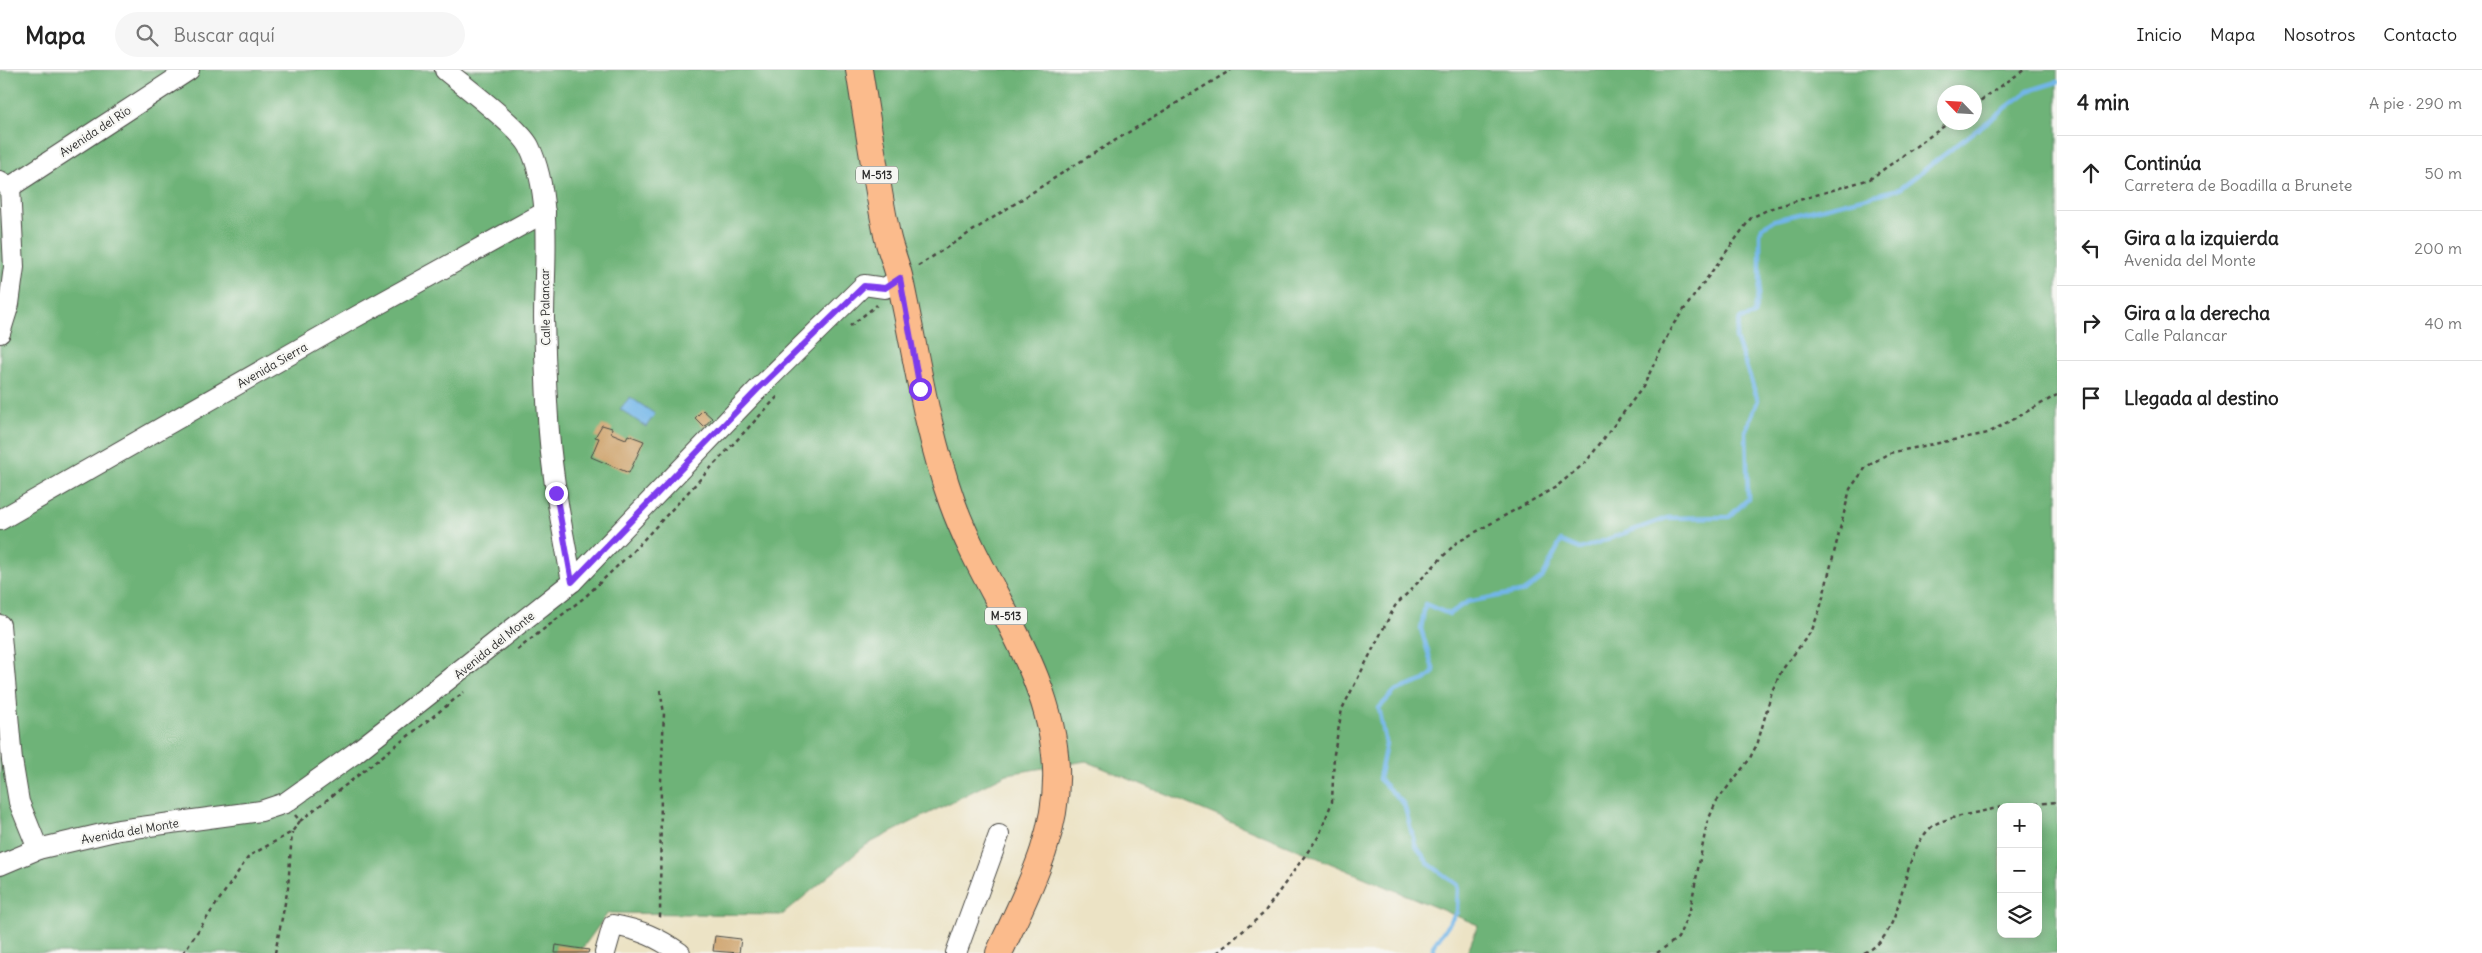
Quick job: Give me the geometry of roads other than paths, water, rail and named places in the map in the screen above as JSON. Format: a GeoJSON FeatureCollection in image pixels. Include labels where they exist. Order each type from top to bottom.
{"type":"FeatureCollection","features":[{"type":"Feature","properties":{"kind":"main road","name":"M-513"},"geometry":{"type":"LineString","coordinates":[[859,70],[887,238],[900,278],[920,389],[934,445],[952,502],[964,532],[1030,664],[1050,722],[1056,767],[1056,789],[1050,824],[1035,878],[999,953]]}},
{"type":"Feature","properties":{"kind":"main road","name":"M-513"},"geometry":{"type":"LineString","coordinates":[[874,70],[900,237],[900,278]]}},
{"type":"Feature","properties":{"kind":"street","name":"Avenida del Río"},"geometry":{"type":"LineString","coordinates":[[5,184],[189,70]]}},
{"type":"Feature","properties":{"kind":"street","name":"Calle Palancar"},"geometry":{"type":"LineString","coordinates":[[444,70],[511,126],[528,144],[536,164],[545,212],[544,320],[549,433],[556,493],[572,582]]}},
{"type":"Feature","properties":{"kind":"street"},"geometry":{"type":"LineString","coordinates":[[0,333],[9,304],[14,267],[5,184]]}},
{"type":"Feature","properties":{"kind":"street","name":"Avenida Sierra"},"geometry":{"type":"LineString","coordinates":[[0,520],[352,319],[545,212]]}},
{"type":"Feature","properties":{"kind":"street","name":"Avenida del Monte"},"geometry":{"type":"LineString","coordinates":[[0,865],[38,849],[119,830],[261,811],[285,803],[386,729],[572,582],[759,388],[864,286],[885,288],[900,278]]}},
{"type":"Feature","properties":{"kind":"street"},"geometry":{"type":"LineString","coordinates":[[0,625],[12,760],[19,802],[38,849]]}},
{"type":"Feature","properties":{"kind":"street"},"geometry":{"type":"LineString","coordinates":[[956,953],[1000,835]]}},
{"type":"Feature","properties":{"kind":"street"},"geometry":{"type":"LineString","coordinates":[[605,953],[613,925],[637,929],[658,938],[680,953]]}},
{"type":"Feature","properties":{"kind":"water"},"geometry":{"type":"Polygon","coordinates":[[[630,397],[655,414],[646,427],[620,409],[630,397]]]}},
{"type":"Feature","properties":{"kind":"waterway"},"geometry":{"type":"LineString","coordinates":[[1433,953],[1433,946],[1457,912],[1458,885],[1429,864],[1415,845],[1404,804],[1379,779],[1386,744],[1379,708],[1395,691],[1425,680],[1434,672],[1421,629],[1425,604],[1449,614],[1467,602],[1525,591],[1542,578],[1561,541],[1580,549],[1667,518],[1729,517],[1748,499],[1746,430],[1758,400],[1736,338],[1740,319],[1754,315],[1760,284],[1760,234],[1762,227],[1775,220],[1899,189],[2028,91],[2057,82]]}}]}
